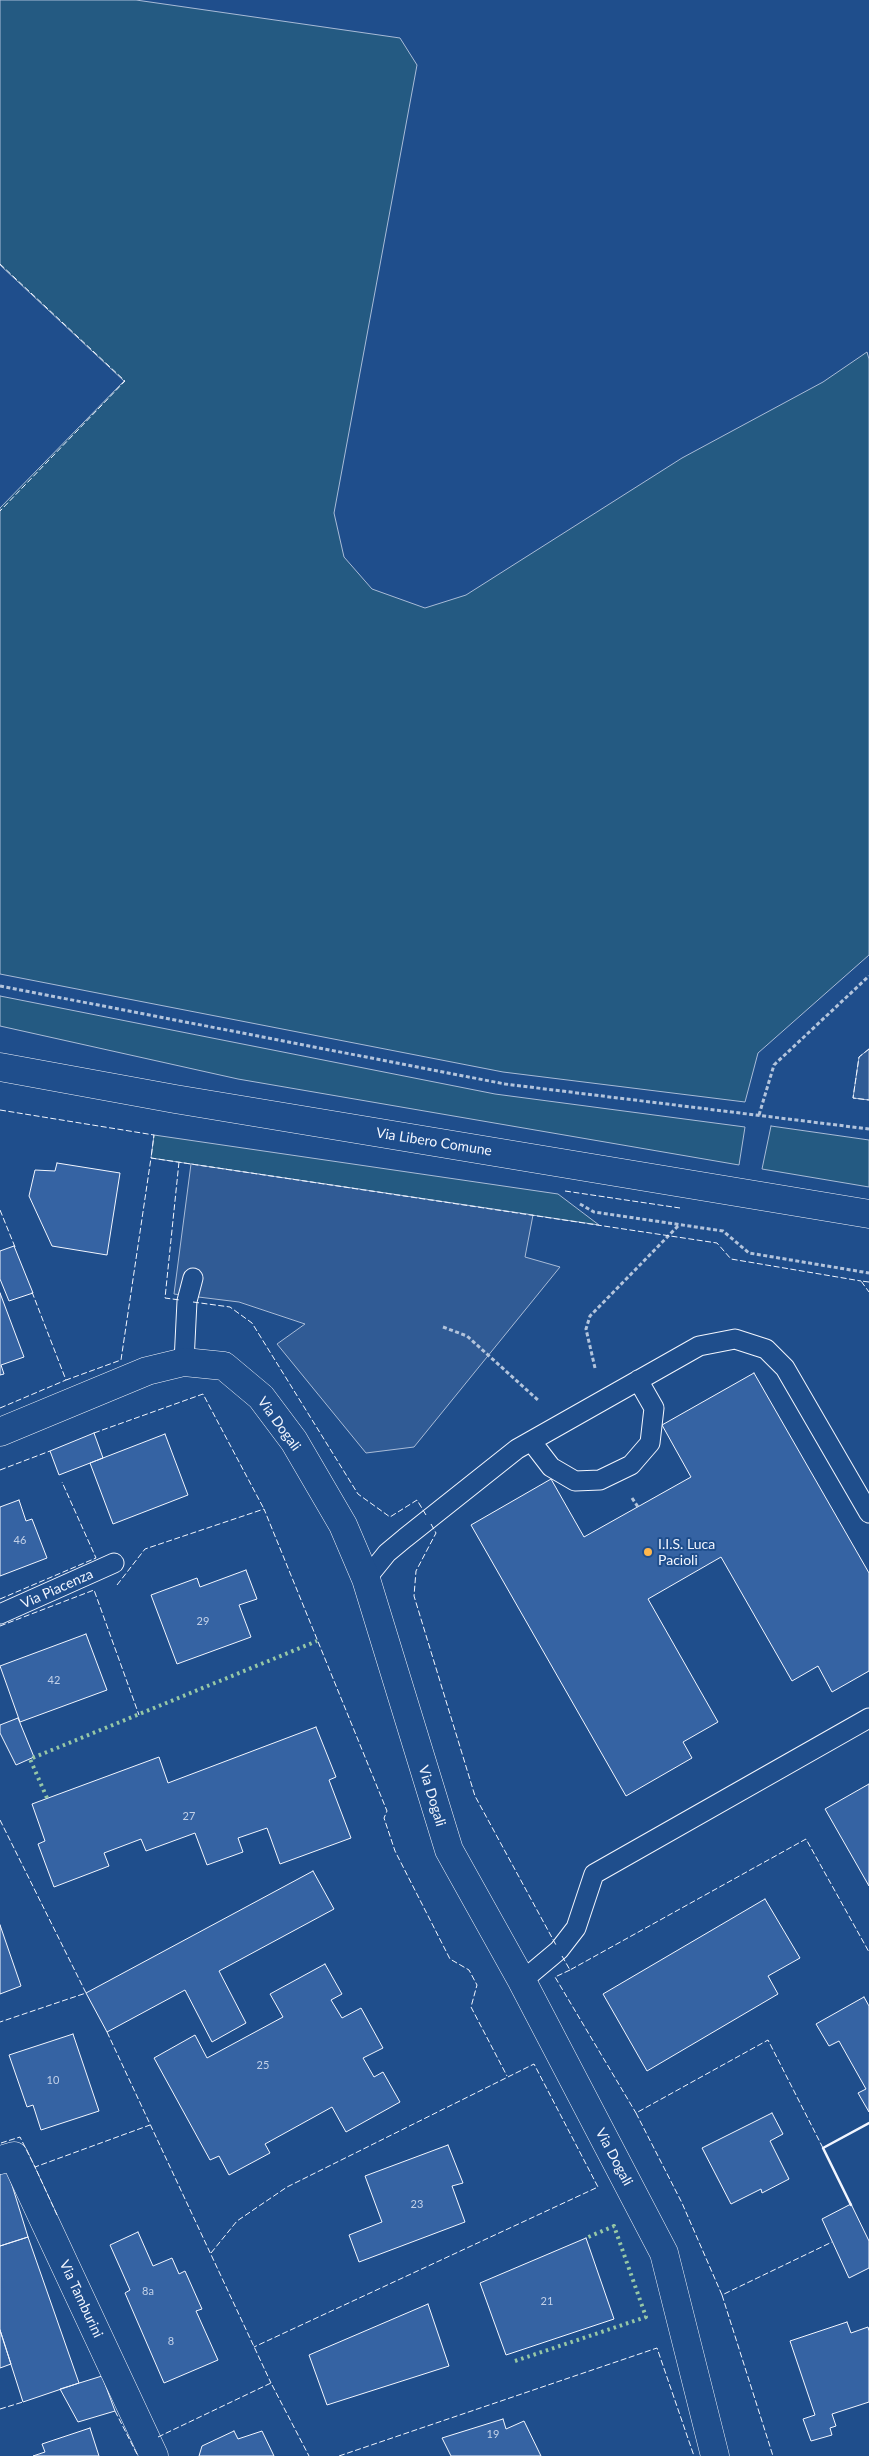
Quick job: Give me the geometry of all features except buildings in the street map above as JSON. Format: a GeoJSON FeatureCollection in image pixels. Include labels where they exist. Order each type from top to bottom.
{"type":"FeatureCollection","features":[{"type":"Feature","properties":{"kind":"street","name":"Via Libero Comune"},"geometry":{"type":"LineString","coordinates":[[0,1067],[175,1099],[869,1214]]}},
{"type":"Feature","properties":{"kind":"street","name":"Via Dogali"},"geometry":{"type":"LineString","coordinates":[[0,1432],[147,1371],[184,1362],[224,1366],[261,1397],[294,1441],[342,1525],[366,1579],[449,1850],[522,1981],[664,2253],[715,2456]]}},
{"type":"Feature","properties":{"kind":"street","name":"Via Tamburini"},"geometry":{"type":"LineString","coordinates":[[0,2160],[14,2156],[154,2456]]}},
{"type":"Feature","properties":{"kind":"lane"},"geometry":{"type":"LineString","coordinates":[[184,1362],[187,1301],[193,1278]]}},
{"type":"Feature","properties":{"kind":"lane"},"geometry":{"type":"LineString","coordinates":[[366,1579],[405,1538],[517,1449],[699,1346],[735,1339],[766,1349],[785,1368],[869,1513]]}},
{"type":"Feature","properties":{"kind":"lane"},"geometry":{"type":"LineString","coordinates":[[531,1441],[551,1467],[574,1481],[600,1480],[631,1465],[650,1444],[654,1408],[638,1380]]}},
{"type":"Feature","properties":{"kind":"lane","name":"Via Piacenza"},"geometry":{"type":"LineString","coordinates":[[0,1614],[114,1563]]}},
{"type":"Feature","properties":{"kind":"lane"},"geometry":{"type":"LineString","coordinates":[[522,1981],[559,1950],[576,1928],[594,1874],[869,1718]]}},
{"type":"Feature","properties":{"kind":"path"},"geometry":{"type":"LineString","coordinates":[[759,1115],[774,1065],[869,976]]}},
{"type":"Feature","properties":{"kind":"path"},"geometry":{"type":"LineString","coordinates":[[0,986],[505,1084],[869,1129]]}},
{"type":"Feature","properties":{"kind":"path"},"geometry":{"type":"LineString","coordinates":[[594,1212],[723,1231],[749,1253],[869,1273]]}},
{"type":"Feature","properties":{"kind":"path"},"geometry":{"type":"LineString","coordinates":[[610,1396],[596,1368],[590,1348],[586,1329],[590,1316],[680,1224]]}},
{"type":"Feature","properties":{"kind":"path"},"geometry":{"type":"LineString","coordinates":[[443,1327],[467,1336],[536,1398]]}},
{"type":"Feature","properties":{"kind":"shaded area"},"geometry":{"type":"Polygon","coordinates":[[[0,0],[136,0],[400,38],[417,65],[334,513],[344,557],[372,589],[425,608],[466,595],[682,458],[823,382],[867,352],[869,359],[869,955],[758,1053],[745,1102],[503,1072],[0,974],[0,508],[124,381],[0,265],[0,0]]]}},
{"type":"Feature","properties":{"kind":"shaded area"},"geometry":{"type":"Polygon","coordinates":[[[0,996],[495,1094],[745,1127],[739,1165],[238,1079],[0,1026],[0,996]]]}},
{"type":"Feature","properties":{"kind":"shaded area"},"geometry":{"type":"Polygon","coordinates":[[[869,1049],[869,1100],[853,1098],[859,1057],[869,1049]]]}},
{"type":"Feature","properties":{"kind":"shaded area"},"geometry":{"type":"Polygon","coordinates":[[[771,1126],[869,1140],[869,1187],[762,1169],[771,1126]]]}},
{"type":"Feature","properties":{"kind":"shaded area"},"geometry":{"type":"Polygon","coordinates":[[[154,1135],[558,1194],[599,1225],[151,1158],[154,1135]]]}},
{"type":"Feature","properties":{"kind":"shaded area"},"geometry":{"type":"Polygon","coordinates":[[[191,1164],[533,1215],[525,1257],[560,1267],[414,1447],[366,1453],[277,1344],[305,1324],[239,1302],[174,1294],[191,1164]]]}},
{"type":"Feature","properties":{"kind":"hedge"},"geometry":{"type":"LineString","coordinates":[[47,1798],[30,1759],[317,1641]]}},
{"type":"Feature","properties":{"kind":"hedge"},"geometry":{"type":"LineString","coordinates":[[515,2361],[646,2317],[614,2226],[586,2238]]}},
{"type":"Feature","properties":{"kind":"fence"},"geometry":{"type":"LineString","coordinates":[[0,264],[125,381],[0,511]]}},
{"type":"Feature","properties":{"kind":"fence"},"geometry":{"type":"LineString","coordinates":[[869,1049],[859,1057],[853,1098],[869,1100]]}},
{"type":"Feature","properties":{"kind":"fence"},"geometry":{"type":"LineString","coordinates":[[0,1110],[154,1135],[151,1158],[717,1243],[731,1259],[861,1281]]}},
{"type":"Feature","properties":{"kind":"fence"},"geometry":{"type":"LineString","coordinates":[[32,1292],[66,1380],[121,1360],[151,1158]]}},
{"type":"Feature","properties":{"kind":"fence"},"geometry":{"type":"LineString","coordinates":[[179,1162],[165,1298],[180,1300]]}},
{"type":"Feature","properties":{"kind":"fence"},"geometry":{"type":"LineString","coordinates":[[565,1191],[680,1208]]}},
{"type":"Feature","properties":{"kind":"fence"},"geometry":{"type":"LineString","coordinates":[[0,1210],[15,1247]]}},
{"type":"Feature","properties":{"kind":"fence"},"geometry":{"type":"LineString","coordinates":[[869,1282],[861,1281],[869,1292]]}},
{"type":"Feature","properties":{"kind":"fence"},"geometry":{"type":"LineString","coordinates":[[193,1302],[230,1307],[252,1323],[358,1494],[390,1517],[417,1500],[426,1515]]}},
{"type":"Feature","properties":{"kind":"fence"},"geometry":{"type":"LineString","coordinates":[[0,1408],[66,1380]]}},
{"type":"Feature","properties":{"kind":"fence"},"geometry":{"type":"LineString","coordinates":[[94,1433],[203,1394],[264,1509]]}},
{"type":"Feature","properties":{"kind":"fence"},"geometry":{"type":"LineString","coordinates":[[0,1470],[50,1451]]}},
{"type":"Feature","properties":{"kind":"fence"},"geometry":{"type":"LineString","coordinates":[[0,1599],[96,1558],[62,1482]]}},
{"type":"Feature","properties":{"kind":"fence"},"geometry":{"type":"LineString","coordinates":[[117,1585],[145,1549],[264,1509],[387,1811],[384,1818],[395,1851],[450,1959],[469,1970],[477,1985],[471,2007],[507,2076]]}},
{"type":"Feature","properties":{"kind":"fence"},"geometry":{"type":"LineString","coordinates":[[431,1524],[436,1533],[416,1571],[414,1596],[475,1796],[556,1945]]}},
{"type":"Feature","properties":{"kind":"fence"},"geometry":{"type":"LineString","coordinates":[[0,1626],[94,1590],[139,1715]]}},
{"type":"Feature","properties":{"kind":"fence"},"geometry":{"type":"LineString","coordinates":[[0,1820],[86,1993],[0,2022]]}},
{"type":"Feature","properties":{"kind":"fence"},"geometry":{"type":"LineString","coordinates":[[562,1956],[570,1970],[806,1839],[869,1952]]}},
{"type":"Feature","properties":{"kind":"fence"},"geometry":{"type":"LineString","coordinates":[[570,1970],[555,1977],[636,2113]]}},
{"type":"Feature","properties":{"kind":"fence"},"geometry":{"type":"LineString","coordinates":[[107,2032],[271,2383]]}},
{"type":"Feature","properties":{"kind":"fence"},"geometry":{"type":"LineString","coordinates":[[823,2148],[768,2040],[636,2113],[682,2203],[722,2295],[832,2242]]}},
{"type":"Feature","properties":{"kind":"fence"},"geometry":{"type":"LineString","coordinates":[[211,2253],[237,2221],[287,2187],[534,2064],[598,2187],[254,2347]]}},
{"type":"Feature","properties":{"kind":"fence"},"geometry":{"type":"LineString","coordinates":[[57,2215],[35,2167],[150,2125]]}},
{"type":"Feature","properties":{"kind":"fence"},"geometry":{"type":"LineString","coordinates":[[1,2143],[20,2137],[35,2167]]}},
{"type":"Feature","properties":{"kind":"fence"},"geometry":{"type":"LineString","coordinates":[[722,2295],[773,2456]]}},
{"type":"Feature","properties":{"kind":"fence"},"geometry":{"type":"LineString","coordinates":[[339,2456],[657,2348],[694,2456]]}},
{"type":"Feature","properties":{"kind":"fence"},"geometry":{"type":"LineString","coordinates":[[158,2437],[271,2383],[309,2456]]}},
{"type":"Feature","properties":{"kind":"fence"},"geometry":{"type":"LineString","coordinates":[[0,2409],[23,2402]]}},
{"type":"Feature","properties":{"kind":"fence"},"geometry":{"type":"LineString","coordinates":[[115,2411],[138,2456]]}},
{"type":"Feature","properties":{"kind":"wall"},"geometry":{"type":"LineString","coordinates":[[851,2205],[823,2148],[869,2123]]}},
{"type":"Feature","properties":{"kind":"place","name":"I.I.S. Luca Pacioli"},"geometry":{"type":"Point","coordinates":[648,1552]}}]}
